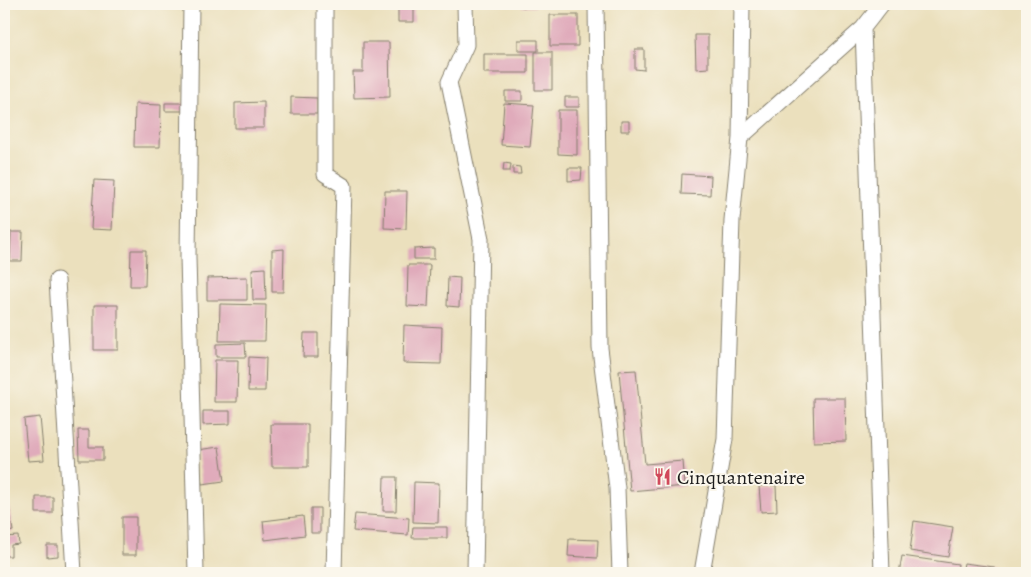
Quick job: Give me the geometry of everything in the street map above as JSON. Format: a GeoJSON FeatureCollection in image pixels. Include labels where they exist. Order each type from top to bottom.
{"type":"FeatureCollection","features":[{"type":"Feature","properties":{"kind":"street"},"geometry":{"type":"LineString","coordinates":[[191,4],[188,257],[196,573]]}},
{"type":"Feature","properties":{"kind":"street"},"geometry":{"type":"LineString","coordinates":[[325,4],[325,174],[344,186],[334,573]]}},
{"type":"Feature","properties":{"kind":"street"},"geometry":{"type":"LineString","coordinates":[[465,4],[466,45],[449,82],[481,238],[475,573]]}},
{"type":"Feature","properties":{"kind":"street"},"geometry":{"type":"LineString","coordinates":[[596,4],[600,348],[617,488],[620,573]]}},
{"type":"Feature","properties":{"kind":"street"},"geometry":{"type":"LineString","coordinates":[[702,573],[725,439],[732,220],[740,138],[742,4]]}},
{"type":"Feature","properties":{"kind":"street"},"geometry":{"type":"LineString","coordinates":[[740,138],[863,28],[882,4]]}},
{"type":"Feature","properties":{"kind":"street"},"geometry":{"type":"LineString","coordinates":[[863,28],[882,573]]}},
{"type":"Feature","properties":{"kind":"street"},"geometry":{"type":"LineString","coordinates":[[57,280],[74,573]]}},
{"type":"Feature","properties":{"kind":"building"},"geometry":{"type":"Polygon","coordinates":[[[398,4],[414,4],[414,22],[398,22],[398,4]]]}},
{"type":"Feature","properties":{"kind":"building"},"geometry":{"type":"Polygon","coordinates":[[[522,4],[535,4],[535,7],[522,7],[522,4]]]}},
{"type":"Feature","properties":{"kind":"building"},"geometry":{"type":"Polygon","coordinates":[[[550,15],[578,15],[578,46],[550,46],[550,15]]]}},
{"type":"Feature","properties":{"kind":"building"},"geometry":{"type":"Polygon","coordinates":[[[695,35],[708,35],[708,68],[696,69],[695,35]]]}},
{"type":"Feature","properties":{"kind":"building"},"geometry":{"type":"Polygon","coordinates":[[[518,40],[538,40],[538,51],[518,51],[518,40]]]}},
{"type":"Feature","properties":{"kind":"building"},"geometry":{"type":"Polygon","coordinates":[[[363,42],[389,42],[390,97],[354,98],[353,72],[363,72],[363,42]]]}},
{"type":"Feature","properties":{"kind":"building"},"geometry":{"type":"Polygon","coordinates":[[[635,49],[644,49],[644,70],[635,69],[635,49]]]}},
{"type":"Feature","properties":{"kind":"building"},"geometry":{"type":"Polygon","coordinates":[[[535,52],[552,52],[552,90],[535,90],[535,52]]]}},
{"type":"Feature","properties":{"kind":"building"},"geometry":{"type":"Polygon","coordinates":[[[484,54],[528,54],[528,73],[484,73],[484,54]]]}},
{"type":"Feature","properties":{"kind":"building"},"geometry":{"type":"Polygon","coordinates":[[[505,91],[522,91],[522,101],[505,101],[505,91]]]}},
{"type":"Feature","properties":{"kind":"building"},"geometry":{"type":"Polygon","coordinates":[[[291,97],[317,98],[317,114],[291,114],[291,97]]]}},
{"type":"Feature","properties":{"kind":"building"},"geometry":{"type":"Polygon","coordinates":[[[565,97],[579,97],[579,107],[565,107],[565,97]]]}},
{"type":"Feature","properties":{"kind":"building"},"geometry":{"type":"Polygon","coordinates":[[[264,102],[264,128],[235,128],[235,103],[264,102]]]}},
{"type":"Feature","properties":{"kind":"building"},"geometry":{"type":"Polygon","coordinates":[[[165,103],[186,103],[186,111],[165,111],[165,103]]]}},
{"type":"Feature","properties":{"kind":"building"},"geometry":{"type":"Polygon","coordinates":[[[504,103],[534,105],[530,147],[501,145],[504,103]]]}},
{"type":"Feature","properties":{"kind":"building"},"geometry":{"type":"Polygon","coordinates":[[[135,104],[161,105],[160,147],[134,147],[135,104]]]}},
{"type":"Feature","properties":{"kind":"building"},"geometry":{"type":"Polygon","coordinates":[[[558,110],[577,110],[577,155],[558,154],[558,110]]]}},
{"type":"Feature","properties":{"kind":"building"},"geometry":{"type":"Polygon","coordinates":[[[621,121],[629,121],[629,131],[621,131],[621,121]]]}},
{"type":"Feature","properties":{"kind":"building"},"geometry":{"type":"Polygon","coordinates":[[[504,163],[511,164],[510,171],[503,171],[504,163]]]}},
{"type":"Feature","properties":{"kind":"building"},"geometry":{"type":"Polygon","coordinates":[[[513,166],[520,167],[521,174],[513,174],[513,166]]]}},
{"type":"Feature","properties":{"kind":"building"},"geometry":{"type":"Polygon","coordinates":[[[568,168],[582,168],[581,180],[568,181],[568,168]]]}},
{"type":"Feature","properties":{"kind":"building"},"geometry":{"type":"Polygon","coordinates":[[[682,174],[711,176],[710,195],[681,194],[682,174]]]}},
{"type":"Feature","properties":{"kind":"building"},"geometry":{"type":"Polygon","coordinates":[[[94,180],[114,181],[112,230],[91,229],[94,180]]]}},
{"type":"Feature","properties":{"kind":"building"},"geometry":{"type":"Polygon","coordinates":[[[385,191],[407,191],[406,229],[384,228],[385,191]]]}},
{"type":"Feature","properties":{"kind":"building"},"geometry":{"type":"Polygon","coordinates":[[[11,232],[23,232],[22,261],[10,261],[11,232]]]}},
{"type":"Feature","properties":{"kind":"building"},"geometry":{"type":"Polygon","coordinates":[[[434,248],[434,259],[414,259],[414,249],[434,248]]]}},
{"type":"Feature","properties":{"kind":"building"},"geometry":{"type":"Polygon","coordinates":[[[284,249],[283,292],[272,292],[272,250],[284,249]]]}},
{"type":"Feature","properties":{"kind":"building"},"geometry":{"type":"Polygon","coordinates":[[[131,250],[146,250],[145,286],[130,286],[131,250]]]}},
{"type":"Feature","properties":{"kind":"building"},"geometry":{"type":"Polygon","coordinates":[[[408,265],[430,265],[428,307],[407,306],[408,265]]]}},
{"type":"Feature","properties":{"kind":"building"},"geometry":{"type":"Polygon","coordinates":[[[265,268],[266,300],[253,300],[252,269],[265,268]]]}},
{"type":"Feature","properties":{"kind":"building"},"geometry":{"type":"Polygon","coordinates":[[[247,277],[247,300],[207,300],[207,278],[247,277]]]}},
{"type":"Feature","properties":{"kind":"building"},"geometry":{"type":"Polygon","coordinates":[[[448,277],[460,278],[459,307],[447,306],[448,277]]]}},
{"type":"Feature","properties":{"kind":"building"},"geometry":{"type":"Polygon","coordinates":[[[220,304],[266,305],[265,341],[219,341],[220,304]]]}},
{"type":"Feature","properties":{"kind":"building"},"geometry":{"type":"Polygon","coordinates":[[[94,305],[118,305],[118,350],[94,350],[94,305]]]}},
{"type":"Feature","properties":{"kind":"building"},"geometry":{"type":"Polygon","coordinates":[[[404,325],[442,327],[441,364],[403,363],[404,325]]]}},
{"type":"Feature","properties":{"kind":"building"},"geometry":{"type":"Polygon","coordinates":[[[304,333],[318,333],[318,357],[303,357],[304,333]]]}},
{"type":"Feature","properties":{"kind":"building"},"geometry":{"type":"Polygon","coordinates":[[[245,343],[246,357],[216,357],[216,344],[245,343]]]}},
{"type":"Feature","properties":{"kind":"building"},"geometry":{"type":"Polygon","coordinates":[[[249,357],[266,358],[265,391],[248,391],[249,357]]]}},
{"type":"Feature","properties":{"kind":"building"},"geometry":{"type":"Polygon","coordinates":[[[215,360],[238,360],[237,402],[214,402],[215,360]]]}},
{"type":"Feature","properties":{"kind":"building"},"geometry":{"type":"Polygon","coordinates":[[[636,370],[645,464],[683,461],[685,486],[630,491],[619,371],[636,370]]]}},
{"type":"Feature","properties":{"kind":"building"},"geometry":{"type":"Polygon","coordinates":[[[813,398],[845,398],[846,441],[814,442],[813,398]]]}},
{"type":"Feature","properties":{"kind":"building"},"geometry":{"type":"Polygon","coordinates":[[[203,411],[230,411],[230,424],[203,425],[203,411]]]}},
{"type":"Feature","properties":{"kind":"building"},"geometry":{"type":"Polygon","coordinates":[[[40,417],[44,460],[28,461],[24,419],[40,417]]]}},
{"type":"Feature","properties":{"kind":"building"},"geometry":{"type":"Polygon","coordinates":[[[271,424],[308,424],[308,467],[272,467],[271,424]]]}},
{"type":"Feature","properties":{"kind":"building"},"geometry":{"type":"Polygon","coordinates":[[[78,430],[89,430],[89,447],[103,447],[103,460],[79,460],[78,430]]]}},
{"type":"Feature","properties":{"kind":"building"},"geometry":{"type":"Polygon","coordinates":[[[219,447],[224,481],[202,484],[197,450],[219,447]]]}},
{"type":"Feature","properties":{"kind":"building"},"geometry":{"type":"Polygon","coordinates":[[[384,477],[397,477],[396,511],[383,511],[384,477]]]}},
{"type":"Feature","properties":{"kind":"building"},"geometry":{"type":"Polygon","coordinates":[[[414,482],[439,483],[438,523],[413,522],[414,482]]]}},
{"type":"Feature","properties":{"kind":"building"},"geometry":{"type":"Polygon","coordinates":[[[776,485],[777,511],[761,512],[759,486],[776,485]]]}},
{"type":"Feature","properties":{"kind":"building"},"geometry":{"type":"Polygon","coordinates":[[[36,497],[53,497],[53,513],[36,513],[36,497]]]}},
{"type":"Feature","properties":{"kind":"building"},"geometry":{"type":"Polygon","coordinates":[[[4,502],[8,502],[13,531],[4,533],[4,502]]]}},
{"type":"Feature","properties":{"kind":"building"},"geometry":{"type":"Polygon","coordinates":[[[311,508],[320,508],[320,533],[311,533],[311,508]]]}},
{"type":"Feature","properties":{"kind":"building"},"geometry":{"type":"Polygon","coordinates":[[[355,514],[409,518],[408,535],[353,531],[355,514]]]}},
{"type":"Feature","properties":{"kind":"building"},"geometry":{"type":"Polygon","coordinates":[[[303,516],[305,535],[265,540],[263,521],[303,516]]]}},
{"type":"Feature","properties":{"kind":"building"},"geometry":{"type":"Polygon","coordinates":[[[122,517],[136,517],[136,555],[122,555],[122,517]]]}},
{"type":"Feature","properties":{"kind":"building"},"geometry":{"type":"Polygon","coordinates":[[[914,521],[953,527],[948,557],[910,551],[914,521]]]}},
{"type":"Feature","properties":{"kind":"building"},"geometry":{"type":"Polygon","coordinates":[[[413,527],[447,527],[447,538],[412,538],[413,527]]]}},
{"type":"Feature","properties":{"kind":"building"},"geometry":{"type":"Polygon","coordinates":[[[18,536],[19,544],[11,545],[11,556],[4,556],[4,537],[18,536]]]}},
{"type":"Feature","properties":{"kind":"building"},"geometry":{"type":"Polygon","coordinates":[[[569,539],[598,540],[597,558],[568,556],[569,539]]]}},
{"type":"Feature","properties":{"kind":"building"},"geometry":{"type":"Polygon","coordinates":[[[47,545],[58,545],[58,556],[47,557],[47,545]]]}},
{"type":"Feature","properties":{"kind":"building"},"geometry":{"type":"Polygon","coordinates":[[[902,556],[958,564],[957,573],[899,573],[902,556]]]}},
{"type":"Feature","properties":{"kind":"building"},"geometry":{"type":"Polygon","coordinates":[[[964,563],[994,567],[993,573],[962,573],[964,563]]]}},
{"type":"Feature","properties":{"kind":"place","name":"Cinquantenaire"},"geometry":{"type":"Point","coordinates":[663,477]}}]}
